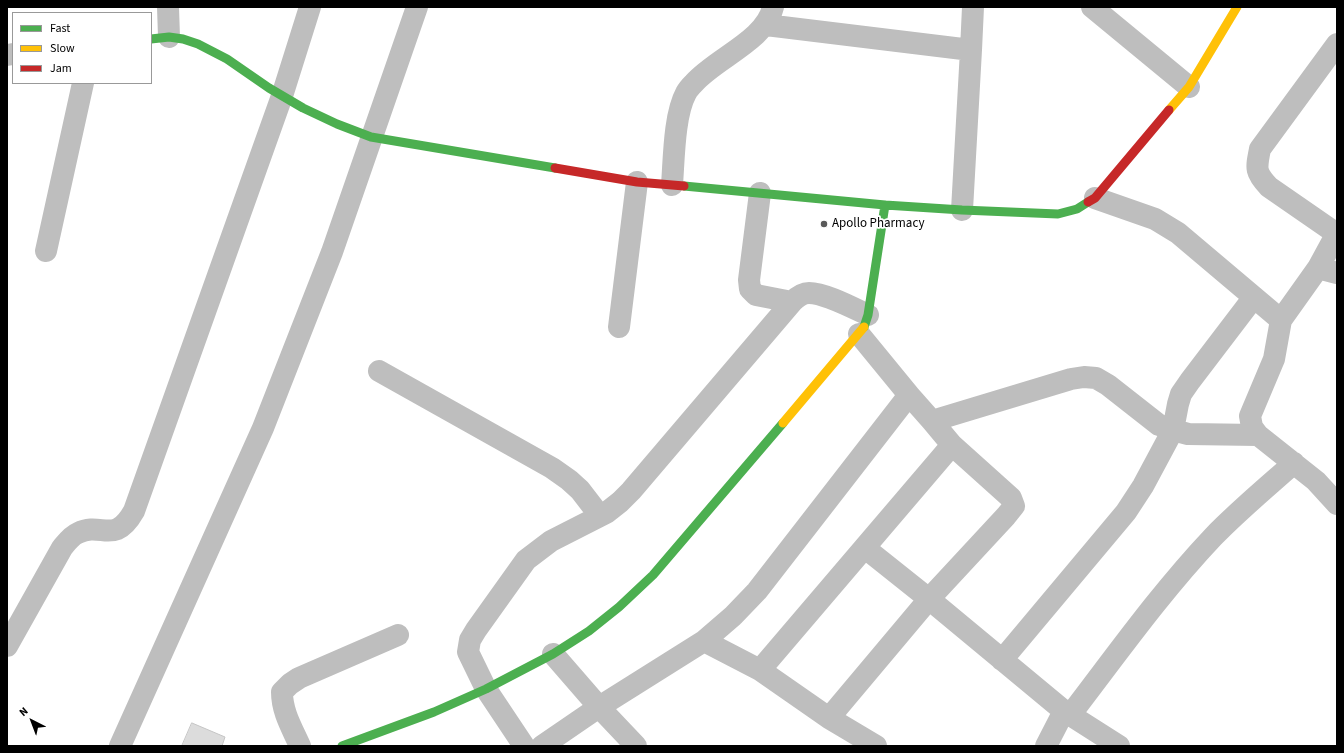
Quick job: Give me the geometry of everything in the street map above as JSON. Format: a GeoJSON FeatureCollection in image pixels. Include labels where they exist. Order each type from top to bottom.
{"type":"FeatureCollection","features":[{"type":"Feature","properties":{"kind":"street"},"geometry":{"type":"LineString","coordinates":[[168,7],[160,38],[188,39],[208,48],[282,96],[334,123],[371,137],[637,182],[885,205],[1058,214],[1077,209],[1096,198],[1189,87],[1237,7]]}},
{"type":"Feature","properties":{"kind":"street"},"geometry":{"type":"LineString","coordinates":[[7,646],[62,548],[70,538],[79,532],[91,529],[111,531],[120,528],[129,520],[134,511],[282,96],[310,7]]}},
{"type":"Feature","properties":{"kind":"street"},"geometry":{"type":"LineString","coordinates":[[120,746],[263,428],[332,252],[417,7]]}},
{"type":"Feature","properties":{"kind":"street"},"geometry":{"type":"LineString","coordinates":[[962,210],[973,7]]}},
{"type":"Feature","properties":{"kind":"street"},"geometry":{"type":"LineString","coordinates":[[1092,7],[1189,87]]}},
{"type":"Feature","properties":{"kind":"street"},"geometry":{"type":"LineString","coordinates":[[672,185],[680,109],[686,92],[702,74],[752,38],[770,16],[971,50]]}},
{"type":"Feature","properties":{"kind":"street"},"geometry":{"type":"LineString","coordinates":[[1337,44],[1260,149],[1256,166],[1260,177],[1269,187],[1337,233],[1328,270],[1280,320],[1274,359],[1250,416],[1252,427],[1258,435],[1316,481],[1337,504]]}},
{"type":"Feature","properties":{"kind":"street"},"geometry":{"type":"LineString","coordinates":[[46,251],[82,84]]}},
{"type":"Feature","properties":{"kind":"street"},"geometry":{"type":"LineString","coordinates":[[619,327],[637,182]]}},
{"type":"Feature","properties":{"kind":"street"},"geometry":{"type":"LineString","coordinates":[[760,193],[749,280],[750,289],[756,296],[792,302]]}},
{"type":"Feature","properties":{"kind":"street"},"geometry":{"type":"LineString","coordinates":[[1096,198],[1155,219],[1178,233],[1280,320]]}},
{"type":"Feature","properties":{"kind":"street"},"geometry":{"type":"LineString","coordinates":[[354,744],[434,712],[486,689],[553,654],[589,631],[619,608],[653,575],[865,326],[885,205]]}},
{"type":"Feature","properties":{"kind":"street"},"geometry":{"type":"LineString","coordinates":[[524,746],[486,689],[468,652],[470,640],[476,630],[526,560],[552,541],[600,516],[620,502],[798,296],[807,292],[821,295],[868,314]]}},
{"type":"Feature","properties":{"kind":"street"},"geometry":{"type":"LineString","coordinates":[[1002,660],[1126,512],[1143,486],[1173,430],[1175,414],[1181,394],[1254,297]]}},
{"type":"Feature","properties":{"kind":"street"},"geometry":{"type":"LineString","coordinates":[[829,718],[929,599],[1014,506],[1011,498],[952,445],[859,334]]}},
{"type":"Feature","properties":{"kind":"street"},"geometry":{"type":"LineString","coordinates":[[379,371],[552,468],[570,480],[580,490],[600,516]]}},
{"type":"Feature","properties":{"kind":"street"},"geometry":{"type":"LineString","coordinates":[[932,421],[1071,379],[1084,377],[1096,378],[1108,385],[1159,425],[1173,430],[1188,434],[1258,435]]}},
{"type":"Feature","properties":{"kind":"street"},"geometry":{"type":"LineString","coordinates":[[542,746],[599,707],[704,641],[733,616],[757,591],[909,395]]}},
{"type":"Feature","properties":{"kind":"street"},"geometry":{"type":"LineString","coordinates":[[760,670],[952,445]]}},
{"type":"Feature","properties":{"kind":"street"},"geometry":{"type":"LineString","coordinates":[[1046,746],[1067,713],[1190,563],[1235,516],[1294,463]]}},
{"type":"Feature","properties":{"kind":"street"},"geometry":{"type":"LineString","coordinates":[[865,548],[1067,713],[1119,746]]}},
{"type":"Feature","properties":{"kind":"street"},"geometry":{"type":"LineString","coordinates":[[300,746],[284,712],[282,692],[299,678],[398,635]]}},
{"type":"Feature","properties":{"kind":"street"},"geometry":{"type":"LineString","coordinates":[[704,641],[760,670],[829,718],[876,746]]}},
{"type":"Feature","properties":{"kind":"street"},"geometry":{"type":"LineString","coordinates":[[553,654],[599,707],[636,746]]}},
{"type":"Feature","properties":{"kind":"building"},"geometry":{"type":"Polygon","coordinates":[[[192,723],[225,737],[222,746],[182,746],[192,723]]]}},
{"type":"Feature","properties":{"kind":"traffic: fast"},"geometry":{"type":"LineString","coordinates":[[152,39],[169,37],[183,39],[198,44],[227,59],[269,88],[303,108],[337,124],[371,137],[555,168]]}},
{"type":"Feature","properties":{"kind":"traffic: fast"},"geometry":{"type":"LineString","coordinates":[[684,186],[885,205],[1058,214],[1077,209],[1088,202]]}},
{"type":"Feature","properties":{"kind":"traffic: fast"},"geometry":{"type":"LineString","coordinates":[[864,327],[868,315],[885,205]]}},
{"type":"Feature","properties":{"kind":"traffic: fast"},"geometry":{"type":"LineString","coordinates":[[342,746],[434,712],[486,689],[553,654],[589,631],[619,607],[653,575],[783,423]]}},
{"type":"Feature","properties":{"kind":"traffic: slow"},"geometry":{"type":"LineString","coordinates":[[1169,110],[1189,87],[1237,7]]}},
{"type":"Feature","properties":{"kind":"traffic: slow"},"geometry":{"type":"LineString","coordinates":[[783,423],[864,327]]}},
{"type":"Feature","properties":{"kind":"traffic: jam"},"geometry":{"type":"LineString","coordinates":[[1088,202],[1095,198],[1169,110]]}},
{"type":"Feature","properties":{"kind":"traffic: jam"},"geometry":{"type":"LineString","coordinates":[[555,168],[637,182],[684,186]]}},
{"type":"Feature","properties":{"kind":"place","name":"Apollo Pharmacy"},"geometry":{"type":"Point","coordinates":[824,224]}}]}
